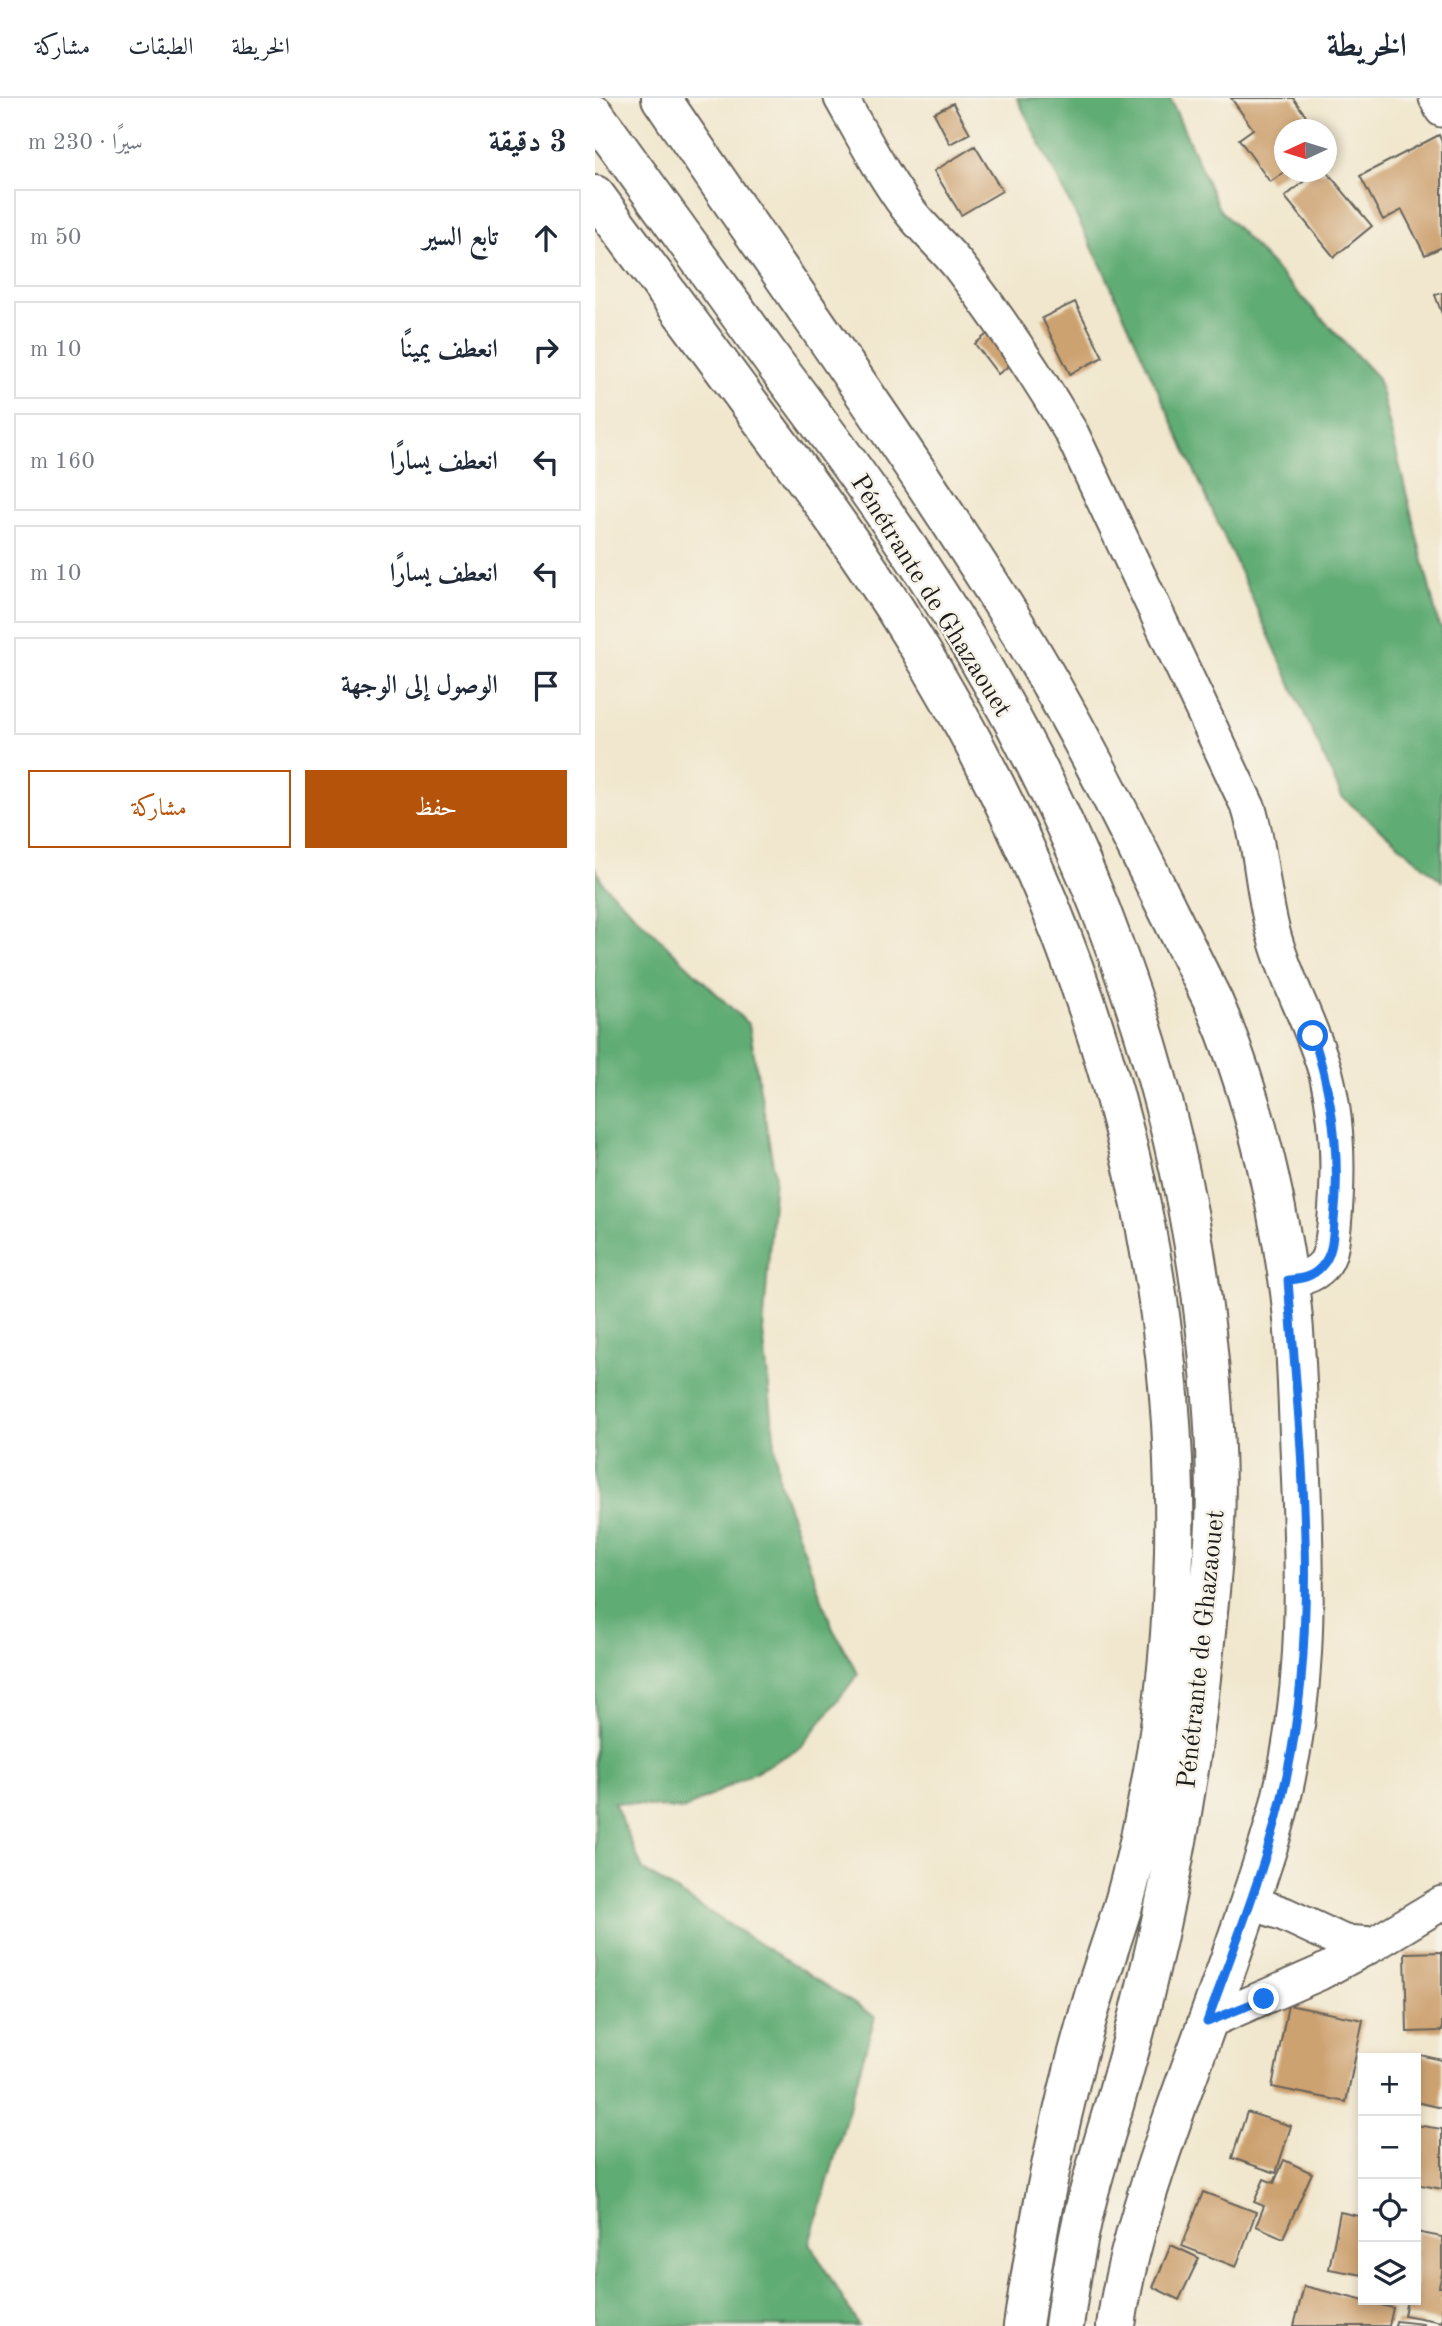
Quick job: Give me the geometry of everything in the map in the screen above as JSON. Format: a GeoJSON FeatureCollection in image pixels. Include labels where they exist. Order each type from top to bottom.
{"type":"FeatureCollection","features":[{"type":"Feature","properties":{"kind":"main road"},"geometry":{"type":"LineString","coordinates":[[661,98],[895,439],[1012,619],[1077,731],[1230,1041],[1265,1157],[1288,1280],[1305,1549],[1304,1635],[1298,1707],[1287,1776],[1250,1902],[1164,2143],[1129,2262],[1116,2326]]}},
{"type":"Feature","properties":{"kind":"main road","name":"Pénétrante de Ghazaouet"},"geometry":{"type":"LineString","coordinates":[[595,115],[903,540],[952,615],[1003,703],[1039,771],[1106,921],[1155,1064],[1187,1199],[1203,1301],[1215,1443],[1215,1521],[1208,1615],[1184,1802],[1166,1895],[1144,1997],[1087,2199],[1064,2326]]}},
{"type":"Feature","properties":{"kind":"main road","name":"Pénétrante de Ghazaouet"},"geometry":{"type":"LineString","coordinates":[[595,195],[854,548],[913,638],[954,708],[997,790],[1071,961],[1115,1093],[1144,1211],[1167,1359],[1172,1434],[1174,1513],[1167,1673],[1142,1826],[1125,1899],[1093,1999],[1065,2101],[1045,2194],[1023,2326]]}},
{"type":"Feature","properties":{"kind":"street"},"geometry":{"type":"LineString","coordinates":[[841,98],[907,208],[955,261],[999,317],[1072,434],[1249,809],[1257,834],[1266,902],[1275,942],[1326,1074],[1337,1155],[1337,1196],[1329,1256],[1316,1272],[1308,1277],[1288,1280]]}},
{"type":"Feature","properties":{"kind":"street"},"geometry":{"type":"LineString","coordinates":[[1436,98],[1442,110]]}},
{"type":"Feature","properties":{"kind":"street"},"geometry":{"type":"LineString","coordinates":[[1250,1902],[1284,1914],[1344,1942],[1374,1944]]}},
{"type":"Feature","properties":{"kind":"street"},"geometry":{"type":"LineString","coordinates":[[1207,2022],[1320,1973],[1442,1903]]}},
{"type":"Feature","properties":{"kind":"green space"},"geometry":{"type":"Polygon","coordinates":[[[1017,98],[1170,98],[1219,209],[1378,378],[1439,626],[1442,628],[1442,881],[1342,797],[1104,271],[1017,98]]]}},
{"type":"Feature","properties":{"kind":"green space"},"geometry":{"type":"Polygon","coordinates":[[[595,867],[603,884],[749,1025],[775,1176],[763,1332],[779,1482],[833,1629],[858,1674],[801,1748],[683,1810],[614,1802],[643,1870],[875,2017],[810,2244],[859,2326],[595,2326],[595,867]]]}},
{"type":"Feature","properties":{"kind":"building"},"geometry":{"type":"Polygon","coordinates":[[[1231,98],[1293,98],[1308,119],[1274,119],[1274,179],[1270,182],[1239,139],[1253,129],[1231,98]]]}},
{"type":"Feature","properties":{"kind":"building"},"geometry":{"type":"Polygon","coordinates":[[[953,103],[970,133],[950,144],[934,113],[953,103]]]}},
{"type":"Feature","properties":{"kind":"building"},"geometry":{"type":"Polygon","coordinates":[[[1439,135],[1442,142],[1442,247],[1425,255],[1402,210],[1383,220],[1360,176],[1439,135]]]}},
{"type":"Feature","properties":{"kind":"building"},"geometry":{"type":"Polygon","coordinates":[[[975,146],[1002,191],[961,215],[934,171],[975,146]]]}},
{"type":"Feature","properties":{"kind":"building"},"geometry":{"type":"Polygon","coordinates":[[[1303,182],[1335,182],[1372,226],[1334,257],[1285,197],[1303,182]]]}},
{"type":"Feature","properties":{"kind":"building"},"geometry":{"type":"Polygon","coordinates":[[[1442,293],[1442,314],[1435,295],[1442,293]]]}},
{"type":"Feature","properties":{"kind":"building"},"geometry":{"type":"Polygon","coordinates":[[[1075,302],[1103,357],[1070,374],[1042,318],[1075,302]]]}},
{"type":"Feature","properties":{"kind":"building"},"geometry":{"type":"Polygon","coordinates":[[[991,331],[1014,362],[998,374],[975,344],[991,331]]]}},
{"type":"Feature","properties":{"kind":"building"},"geometry":{"type":"Polygon","coordinates":[[[1442,1952],[1442,2031],[1407,2032],[1405,1953],[1442,1952]]]}},
{"type":"Feature","properties":{"kind":"building"},"geometry":{"type":"Polygon","coordinates":[[[1288,2005],[1363,2020],[1346,2102],[1272,2087],[1288,2005]]]}},
{"type":"Feature","properties":{"kind":"building"},"geometry":{"type":"Polygon","coordinates":[[[1421,2055],[1442,2060],[1442,2108],[1421,2103],[1421,2055]]]}},
{"type":"Feature","properties":{"kind":"building"},"geometry":{"type":"Polygon","coordinates":[[[1247,2112],[1291,2126],[1276,2173],[1232,2158],[1247,2112]]]}},
{"type":"Feature","properties":{"kind":"building"},"geometry":{"type":"Polygon","coordinates":[[[1421,2126],[1442,2129],[1442,2189],[1421,2185],[1421,2126]]]}},
{"type":"Feature","properties":{"kind":"building"},"geometry":{"type":"Polygon","coordinates":[[[1284,2160],[1312,2173],[1283,2238],[1256,2226],[1264,2206],[1254,2202],[1264,2179],[1274,2183],[1284,2160]]]}},
{"type":"Feature","properties":{"kind":"building"},"geometry":{"type":"Polygon","coordinates":[[[1203,2192],[1256,2212],[1236,2267],[1182,2246],[1203,2192]]]}},
{"type":"Feature","properties":{"kind":"building"},"geometry":{"type":"Polygon","coordinates":[[[1340,2212],[1358,2216],[1358,2274],[1329,2269],[1340,2212]]]}},
{"type":"Feature","properties":{"kind":"building"},"geometry":{"type":"Polygon","coordinates":[[[1421,2233],[1442,2237],[1442,2273],[1439,2287],[1442,2287],[1442,2322],[1404,2315],[1406,2305],[1421,2305],[1421,2233]]]}},
{"type":"Feature","properties":{"kind":"building"},"geometry":{"type":"Polygon","coordinates":[[[1171,2245],[1199,2258],[1179,2300],[1153,2287],[1171,2245]]]}},
{"type":"Feature","properties":{"kind":"building"},"geometry":{"type":"Polygon","coordinates":[[[1304,2286],[1358,2299],[1358,2305],[1393,2308],[1389,2326],[1294,2326],[1304,2286]]]}},
{"type":"Feature","properties":{"kind":"building"},"geometry":{"type":"Polygon","coordinates":[[[1396,2321],[1423,2324],[1395,2326],[1396,2321]]]}},
{"type":"Feature","properties":{"kind":"route"},"geometry":{"type":"LineString","coordinates":[[1264,1999],[1207,2022],[1270,1841],[1287,1776],[1298,1707],[1304,1635],[1305,1549],[1288,1280],[1308,1277],[1324,1265],[1331,1247],[1337,1196],[1333,1114],[1326,1074],[1313,1036]]}}]}
